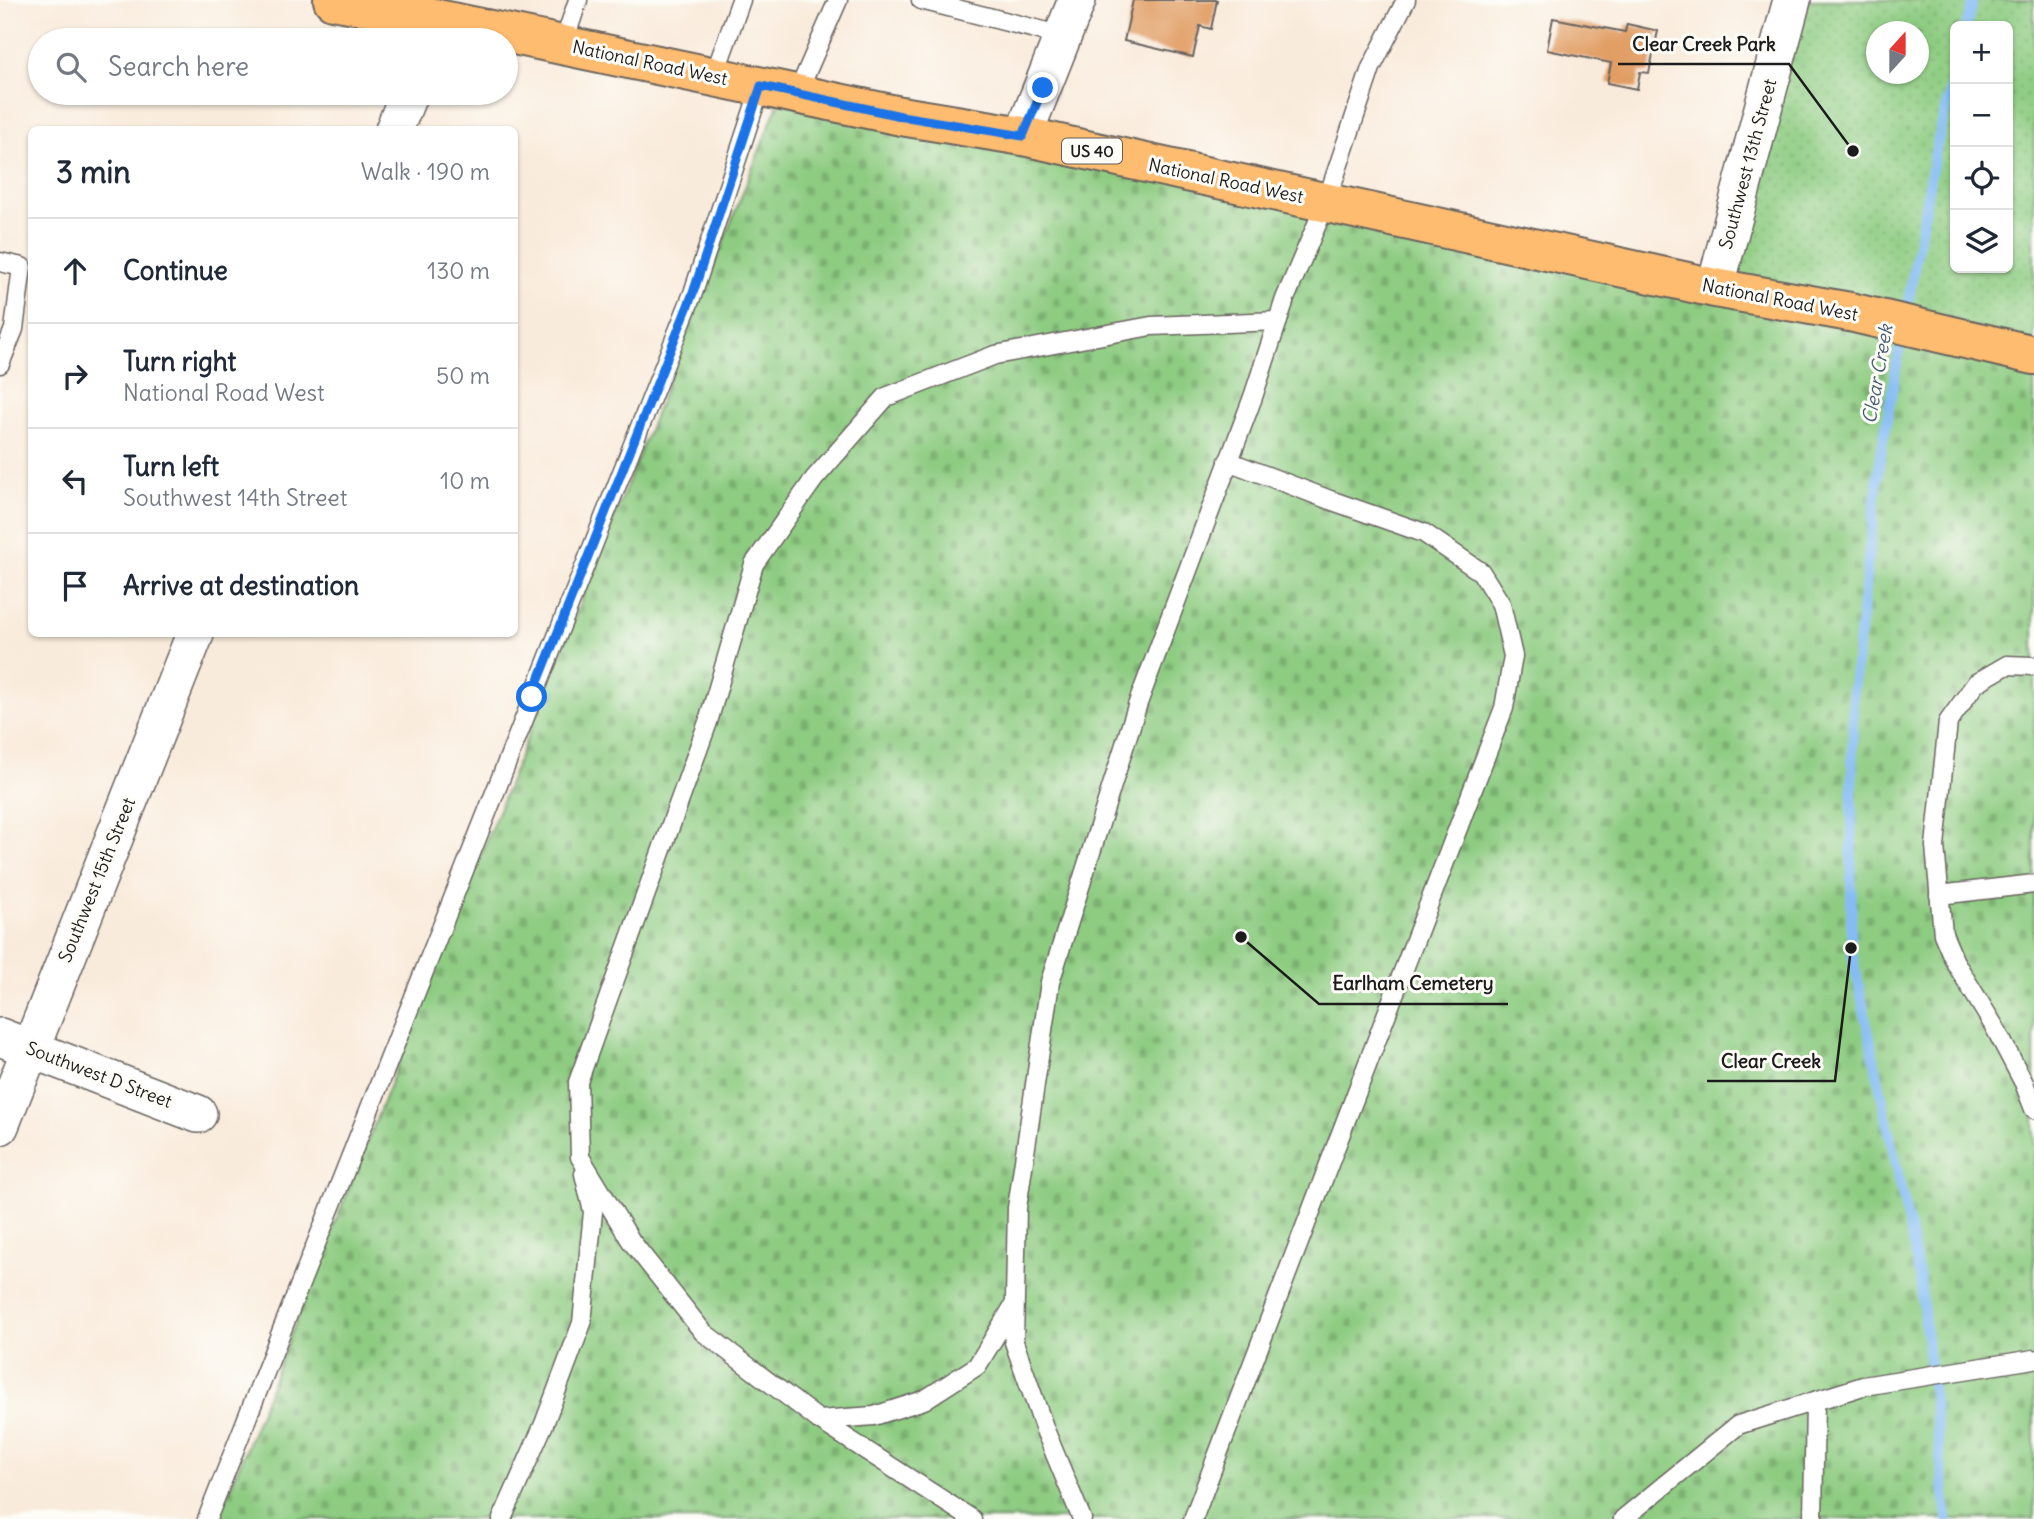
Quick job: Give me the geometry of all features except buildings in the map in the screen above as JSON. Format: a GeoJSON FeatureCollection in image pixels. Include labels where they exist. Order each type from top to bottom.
{"type":"FeatureCollection","features":[{"type":"Feature","properties":{"kind":"main road","name":"National Road West"},"geometry":{"type":"LineString","coordinates":[[333,0],[478,28]]}},
{"type":"Feature","properties":{"kind":"main road","name":"National Road West"},"geometry":{"type":"LineString","coordinates":[[518,36],[901,116],[1023,136],[1715,288],[1850,312],[2034,355]]}},
{"type":"Feature","properties":{"kind":"street"},"geometry":{"type":"LineString","coordinates":[[1023,136],[1077,0]]}},
{"type":"Feature","properties":{"kind":"street","name":"Southwest 13th Street"},"geometry":{"type":"LineString","coordinates":[[1715,288],[1792,0]]}},
{"type":"Feature","properties":{"kind":"street"},"geometry":{"type":"LineString","coordinates":[[396,126],[404,105]]}},
{"type":"Feature","properties":{"kind":"street","name":"Southwest 15th Street"},"geometry":{"type":"LineString","coordinates":[[0,1126],[15,1043],[194,637]]}},
{"type":"Feature","properties":{"kind":"street","name":"Southwest D Street"},"geometry":{"type":"LineString","coordinates":[[15,1043],[198,1114]]}},
{"type":"Feature","properties":{"kind":"lane"},"geometry":{"type":"LineString","coordinates":[[563,45],[578,0]]}},
{"type":"Feature","properties":{"kind":"lane"},"geometry":{"type":"LineString","coordinates":[[714,76],[741,0]]}},
{"type":"Feature","properties":{"kind":"lane"},"geometry":{"type":"LineString","coordinates":[[207,1519],[693,293],[779,90],[838,0]]}},
{"type":"Feature","properties":{"kind":"lane"},"geometry":{"type":"LineString","coordinates":[[921,0],[978,7],[1063,36]]}},
{"type":"Feature","properties":{"kind":"lane"},"geometry":{"type":"LineString","coordinates":[[1082,1519],[1045,1430],[1014,1342],[1017,1208],[1050,982],[1138,703],[1278,321],[1326,203],[1371,68],[1406,0]]}},
{"type":"Feature","properties":{"kind":"lane"},"geometry":{"type":"LineString","coordinates":[[0,262],[22,267],[13,329],[0,364]]}},
{"type":"Feature","properties":{"kind":"lane"},"geometry":{"type":"LineString","coordinates":[[502,1519],[544,1424],[582,1323],[593,1212],[580,1157],[578,1082],[708,722],[754,565],[814,479],[887,397],[995,355],[1151,326],[1278,321]]}},
{"type":"Feature","properties":{"kind":"lane"},"geometry":{"type":"LineString","coordinates":[[1193,1519],[1504,708],[1513,656],[1501,604],[1481,572],[1424,533],[1228,461]]}},
{"type":"Feature","properties":{"kind":"lane"},"geometry":{"type":"LineString","coordinates":[[2034,666],[2007,665],[1976,683],[1948,722],[1935,846],[1942,934],[1955,962],[1994,1026],[2024,1083],[2034,1109]]}},
{"type":"Feature","properties":{"kind":"lane"},"geometry":{"type":"LineString","coordinates":[[1939,895],[2034,884]]}},
{"type":"Feature","properties":{"kind":"lane"},"geometry":{"type":"LineString","coordinates":[[580,1157],[631,1241],[704,1332],[819,1420],[972,1519]]}},
{"type":"Feature","properties":{"kind":"lane"},"geometry":{"type":"LineString","coordinates":[[819,1420],[874,1416],[924,1400],[977,1366],[1015,1302]]}},
{"type":"Feature","properties":{"kind":"lane"},"geometry":{"type":"LineString","coordinates":[[1623,1519],[1639,1513],[1738,1425],[1863,1386],[2034,1359]]}},
{"type":"Feature","properties":{"kind":"lane"},"geometry":{"type":"LineString","coordinates":[[1813,1519],[1815,1401]]}},
{"type":"Feature","properties":{"kind":"green space"},"geometry":{"type":"Polygon","coordinates":[[[1792,0],[2034,0],[2034,355],[1715,288],[1792,0]]]}},
{"type":"Feature","properties":{"kind":"green space"},"geometry":{"type":"Polygon","coordinates":[[[783,91],[2034,355],[2034,1519],[218,1519],[783,91]]]}},
{"type":"Feature","properties":{"kind":"waterway","name":"Clear Creek"},"geometry":{"type":"LineString","coordinates":[[1967,21],[1973,0]]}},
{"type":"Feature","properties":{"kind":"waterway","name":"Clear Creek"},"geometry":{"type":"LineString","coordinates":[[1947,1519],[1920,1279],[1851,948],[1853,690],[1880,459],[1934,157],[1952,84]]}},
{"type":"Feature","properties":{"kind":"place","name":"Clear Creek Park"},"geometry":{"type":"Point","coordinates":[1853,151]}},
{"type":"Feature","properties":{"kind":"place","name":"Earlham Cemetery"},"geometry":{"type":"Point","coordinates":[1241,937]}},
{"type":"Feature","properties":{"kind":"place","name":"Clear Creek"},"geometry":{"type":"Point","coordinates":[1851,948]}},
{"type":"Feature","properties":{"kind":"route"},"geometry":{"type":"LineString","coordinates":[[532,697],[693,293],[761,86],[901,116],[1023,136],[1043,88]]}}]}
